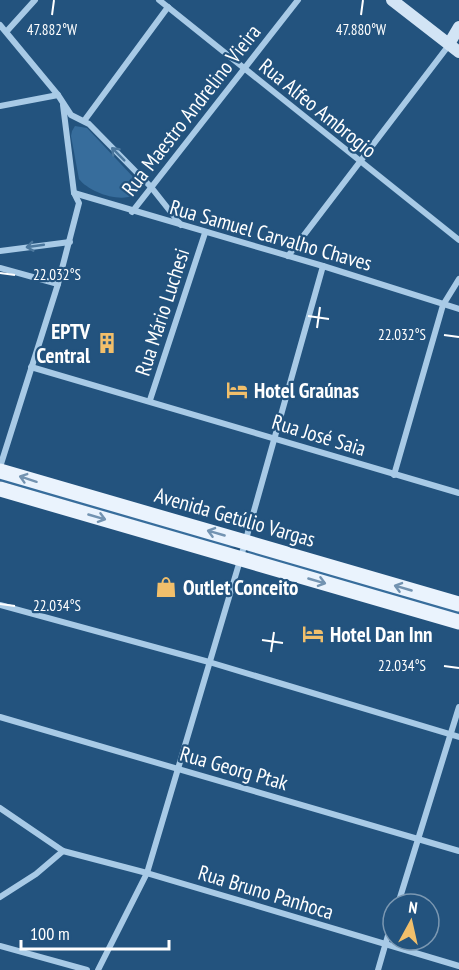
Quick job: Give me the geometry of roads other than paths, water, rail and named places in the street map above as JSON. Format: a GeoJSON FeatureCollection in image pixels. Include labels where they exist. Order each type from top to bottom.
{"type":"FeatureCollection","features":[{"type":"Feature","properties":{"kind":"main road"},"geometry":{"type":"LineString","coordinates":[[392,0],[454,48],[459,27]]}},
{"type":"Feature","properties":{"kind":"main road","name":"Avenida Getúlio Vargas"},"geometry":{"type":"LineString","coordinates":[[0,469],[459,604]]}},
{"type":"Feature","properties":{"kind":"main road","name":"Avenida Getúlio Vargas"},"geometry":{"type":"LineString","coordinates":[[0,489],[459,621]]}},
{"type":"Feature","properties":{"kind":"street"},"geometry":{"type":"LineString","coordinates":[[7,31],[35,0]]}},
{"type":"Feature","properties":{"kind":"street","name":"Rua Alfeo Ambrogio"},"geometry":{"type":"LineString","coordinates":[[159,0],[459,240]]}},
{"type":"Feature","properties":{"kind":"street","name":"Rua Maestro Andrelino Vieira"},"geometry":{"type":"LineString","coordinates":[[132,212],[298,0]]}},
{"type":"Feature","properties":{"kind":"street"},"geometry":{"type":"LineString","coordinates":[[84,122],[168,8]]}},
{"type":"Feature","properties":{"kind":"street"},"geometry":{"type":"LineString","coordinates":[[0,25],[58,95],[70,115],[84,122],[151,187],[182,226]]}},
{"type":"Feature","properties":{"kind":"street"},"geometry":{"type":"LineString","coordinates":[[288,256],[358,161],[454,48]]}},
{"type":"Feature","properties":{"kind":"street"},"geometry":{"type":"LineString","coordinates":[[0,106],[58,95]]}},
{"type":"Feature","properties":{"kind":"street"},"geometry":{"type":"LineString","coordinates":[[0,469],[70,242],[79,203],[74,193],[63,105]]}},
{"type":"Feature","properties":{"kind":"street","name":"Rua Samuel Carvalho Chaves"},"geometry":{"type":"LineString","coordinates":[[74,193],[132,212],[323,266],[459,309]]}},
{"type":"Feature","properties":{"kind":"street","name":"Rua Mário Luchesi"},"geometry":{"type":"LineString","coordinates":[[150,400],[205,233]]}},
{"type":"Feature","properties":{"kind":"street"},"geometry":{"type":"LineString","coordinates":[[0,251],[70,242]]}},
{"type":"Feature","properties":{"kind":"street"},"geometry":{"type":"LineString","coordinates":[[98,970],[147,873],[241,558],[323,266]]}},
{"type":"Feature","properties":{"kind":"street"},"geometry":{"type":"LineString","coordinates":[[0,268],[57,284]]}},
{"type":"Feature","properties":{"kind":"street"},"geometry":{"type":"LineString","coordinates":[[394,475],[443,305],[459,279]]}},
{"type":"Feature","properties":{"kind":"street","name":"Rua José Saia"},"geometry":{"type":"LineString","coordinates":[[31,367],[150,400],[274,440],[459,493]]}},
{"type":"Feature","properties":{"kind":"street"},"geometry":{"type":"LineString","coordinates":[[0,605],[209,662],[459,736]]}},
{"type":"Feature","properties":{"kind":"street"},"geometry":{"type":"LineString","coordinates":[[402,892],[459,707]]}},
{"type":"Feature","properties":{"kind":"street","name":"Rua Georg Ptak"},"geometry":{"type":"LineString","coordinates":[[0,717],[459,851]]}},
{"type":"Feature","properties":{"kind":"street","name":"Rua Bruno Panhoca"},"geometry":{"type":"LineString","coordinates":[[0,808],[63,851],[147,873],[381,943]]}},
{"type":"Feature","properties":{"kind":"street"},"geometry":{"type":"LineString","coordinates":[[0,897],[36,874],[63,851]]}},
{"type":"Feature","properties":{"kind":"street"},"geometry":{"type":"LineString","coordinates":[[0,946],[87,970]]}},
{"type":"Feature","properties":{"kind":"street"},"geometry":{"type":"LineString","coordinates":[[378,970],[383,952]]}},
{"type":"Feature","properties":{"kind":"street","name":"Rua Bruno Panhoca"},"geometry":{"type":"LineString","coordinates":[[412,952],[459,966]]}},
{"type":"Feature","properties":{"kind":"place","name":"EPTV Central"},"geometry":{"type":"Point","coordinates":[107,343]}},
{"type":"Feature","properties":{"kind":"place","name":"Hotel Graúnas"},"geometry":{"type":"Point","coordinates":[237,390]}},
{"type":"Feature","properties":{"kind":"place","name":"Outlet Conceito"},"geometry":{"type":"Point","coordinates":[166,587]}},
{"type":"Feature","properties":{"kind":"place","name":"Hotel Dan Inn"},"geometry":{"type":"Point","coordinates":[313,634]}}]}
